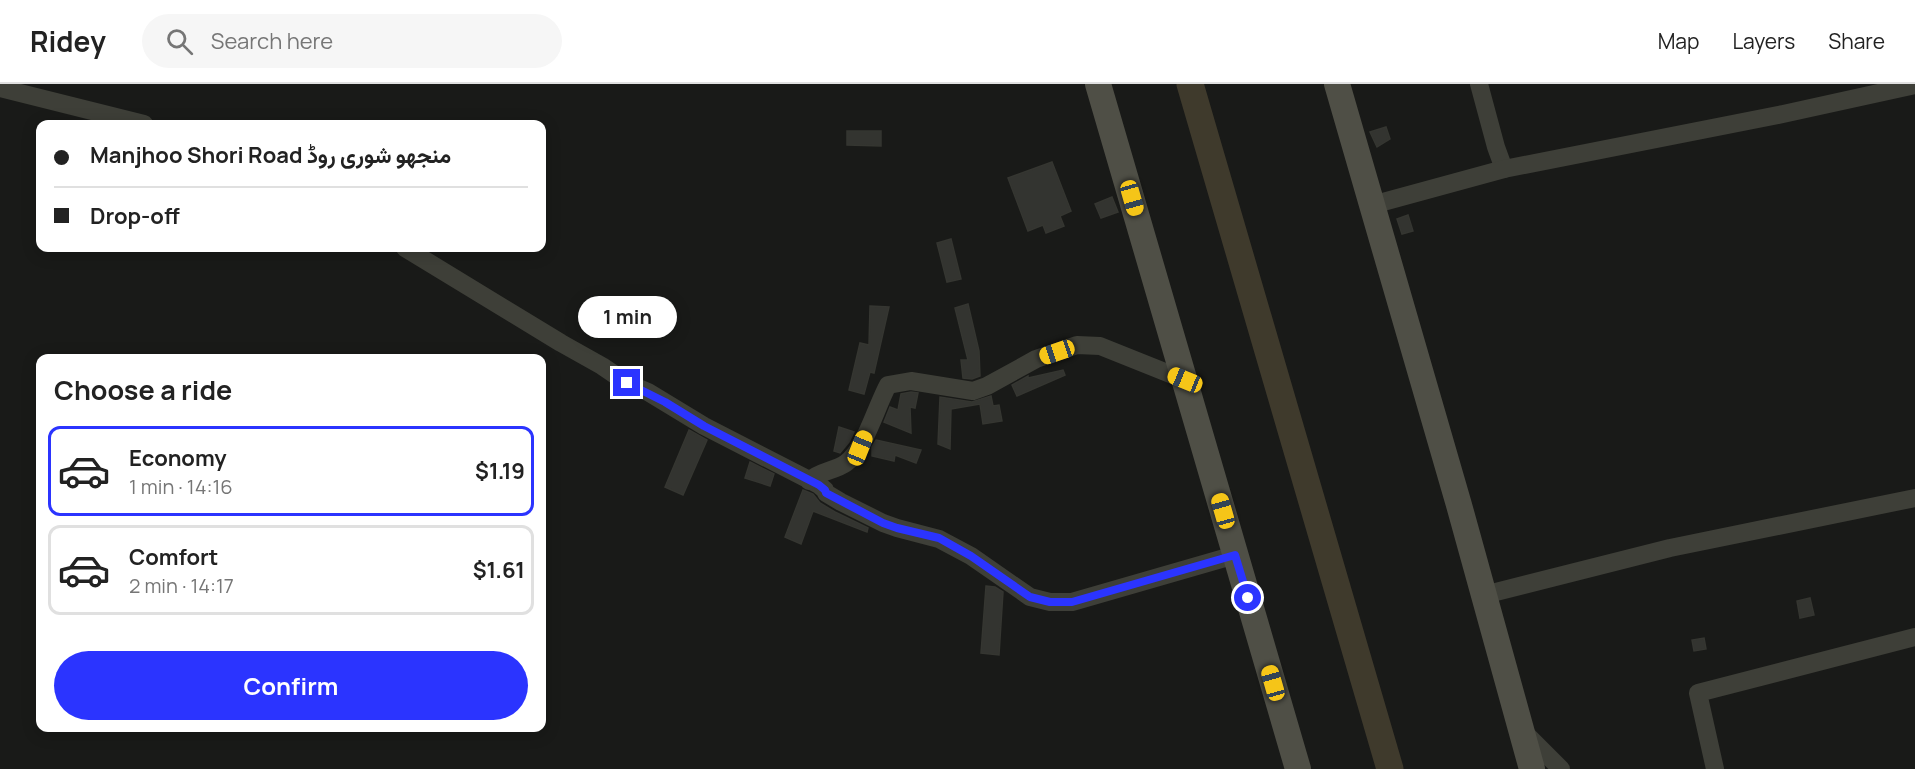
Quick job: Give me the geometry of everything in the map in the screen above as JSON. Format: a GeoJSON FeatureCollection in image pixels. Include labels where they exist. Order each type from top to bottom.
{"type":"FeatureCollection","features":[{"type":"Feature","properties":{"kind":"street"},"geometry":{"type":"LineString","coordinates":[[1098,84],[1298,769]]}},
{"type":"Feature","properties":{"kind":"street"},"geometry":{"type":"LineString","coordinates":[[1337,84],[1532,769]]}},
{"type":"Feature","properties":{"kind":"street"},"geometry":{"type":"LineString","coordinates":[[1479,84],[1504,169]]}},
{"type":"Feature","properties":{"kind":"street"},"geometry":{"type":"LineString","coordinates":[[1372,205],[1504,169],[1783,114],[1915,85]]}},
{"type":"Feature","properties":{"kind":"street"},"geometry":{"type":"LineString","coordinates":[[0,88],[128,120]]}},
{"type":"Feature","properties":{"kind":"street"},"geometry":{"type":"LineString","coordinates":[[412,252],[627,383],[648,392],[704,426],[819,485],[826,493],[841,502],[883,523],[939,538],[971,556],[1030,597],[1050,602],[1072,602],[1235,555]]}},
{"type":"Feature","properties":{"kind":"street"},"geometry":{"type":"LineString","coordinates":[[809,481],[814,476],[846,463],[860,448],[888,385],[911,381],[973,391],[987,386],[1036,359],[1077,345],[1100,346],[1185,380]]}},
{"type":"Feature","properties":{"kind":"street"},"geometry":{"type":"LineString","coordinates":[[1484,594],[1670,548],[1915,498]]}},
{"type":"Feature","properties":{"kind":"street"},"geometry":{"type":"LineString","coordinates":[[1715,769],[1698,693],[1915,637]]}},
{"type":"Feature","properties":{"kind":"street"},"geometry":{"type":"LineString","coordinates":[[1522,729],[1561,769]]}},
{"type":"Feature","properties":{"kind":"building"},"geometry":{"type":"Polygon","coordinates":[[[1386,127],[1390,139],[1377,147],[1370,132],[1386,127]]]}},
{"type":"Feature","properties":{"kind":"building"},"geometry":{"type":"Polygon","coordinates":[[[847,131],[881,131],[881,146],[847,145],[847,131]]]}},
{"type":"Feature","properties":{"kind":"building"},"geometry":{"type":"Polygon","coordinates":[[[1052,162],[1071,211],[1060,216],[1064,226],[1046,233],[1043,225],[1028,231],[1008,178],[1052,162]]]}},
{"type":"Feature","properties":{"kind":"building"},"geometry":{"type":"Polygon","coordinates":[[[1112,197],[1118,212],[1101,218],[1095,204],[1112,197]]]}},
{"type":"Feature","properties":{"kind":"building"},"geometry":{"type":"Polygon","coordinates":[[[1408,215],[1413,231],[1402,234],[1397,219],[1408,215]]]}},
{"type":"Feature","properties":{"kind":"building"},"geometry":{"type":"Polygon","coordinates":[[[951,239],[961,279],[947,282],[937,243],[951,239]]]}},
{"type":"Feature","properties":{"kind":"building"},"geometry":{"type":"Polygon","coordinates":[[[968,304],[979,351],[980,376],[972,379],[963,378],[961,360],[968,360],[955,308],[968,304]]]}},
{"type":"Feature","properties":{"kind":"building"},"geometry":{"type":"Polygon","coordinates":[[[870,306],[889,307],[874,373],[870,372],[864,394],[849,390],[860,343],[869,345],[870,306]]]}},
{"type":"Feature","properties":{"kind":"building"},"geometry":{"type":"Polygon","coordinates":[[[1063,370],[1065,375],[1017,396],[1012,385],[1028,376],[1028,378],[1063,370]]]}},
{"type":"Feature","properties":{"kind":"building"},"geometry":{"type":"Polygon","coordinates":[[[918,393],[915,408],[910,407],[911,433],[884,422],[890,407],[898,410],[901,394],[918,393]]]}},
{"type":"Feature","properties":{"kind":"building"},"geometry":{"type":"Polygon","coordinates":[[[991,396],[993,406],[999,405],[1002,421],[983,424],[980,404],[951,409],[950,449],[938,444],[940,397],[972,402],[991,396]]]}},
{"type":"Feature","properties":{"kind":"building"},"geometry":{"type":"Polygon","coordinates":[[[839,427],[854,432],[840,453],[834,451],[839,427]]]}},
{"type":"Feature","properties":{"kind":"building"},"geometry":{"type":"Polygon","coordinates":[[[689,430],[707,440],[683,495],[665,487],[689,430]]]}},
{"type":"Feature","properties":{"kind":"building"},"geometry":{"type":"Polygon","coordinates":[[[876,440],[921,450],[916,463],[895,455],[894,461],[872,456],[872,447],[876,440]]]}},
{"type":"Feature","properties":{"kind":"building"},"geometry":{"type":"Polygon","coordinates":[[[750,462],[774,474],[770,486],[745,478],[750,462]]]}},
{"type":"Feature","properties":{"kind":"building"},"geometry":{"type":"Polygon","coordinates":[[[803,490],[813,494],[820,503],[835,512],[868,528],[867,532],[813,511],[801,544],[785,537],[803,490]]]}},
{"type":"Feature","properties":{"kind":"building"},"geometry":{"type":"Polygon","coordinates":[[[986,586],[995,587],[1003,592],[999,655],[981,653],[986,586]]]}},
{"type":"Feature","properties":{"kind":"building"},"geometry":{"type":"Polygon","coordinates":[[[1810,598],[1814,615],[1800,618],[1797,601],[1810,598]]]}},
{"type":"Feature","properties":{"kind":"building"},"geometry":{"type":"Polygon","coordinates":[[[1704,638],[1706,649],[1694,651],[1692,640],[1704,638]]]}},
{"type":"Feature","properties":{"kind":"waterway"},"geometry":{"type":"LineString","coordinates":[[1190,84],[1390,769]]}},
{"type":"Feature","properties":{"kind":"route"},"geometry":{"type":"LineString","coordinates":[[627,383],[648,392],[704,426],[819,485],[826,493],[841,502],[883,523],[939,538],[971,556],[1030,597],[1050,602],[1072,602],[1235,555],[1248,598]]}}]}
